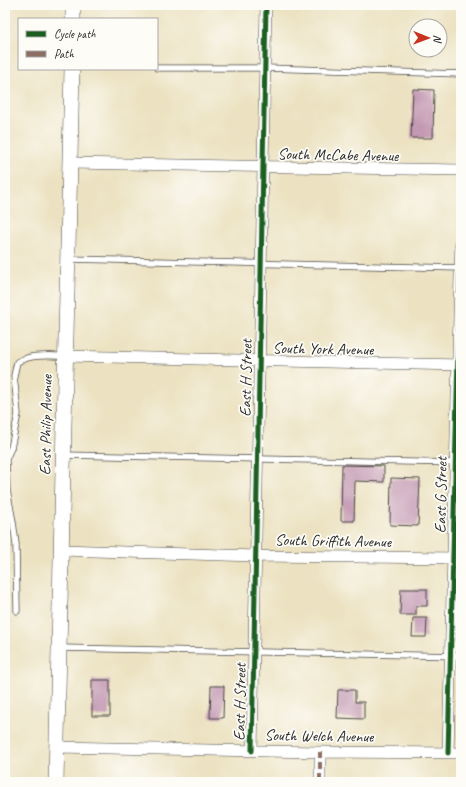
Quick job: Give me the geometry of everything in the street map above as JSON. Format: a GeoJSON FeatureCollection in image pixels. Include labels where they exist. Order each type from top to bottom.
{"type":"FeatureCollection","features":[{"type":"Feature","properties":{"kind":"main road"},"geometry":{"type":"LineString","coordinates":[[73,5],[73,18]]}},
{"type":"Feature","properties":{"kind":"main road","name":"East Philip Avenue"},"geometry":{"type":"LineString","coordinates":[[56,782],[72,70]]}},
{"type":"Feature","properties":{"kind":"street","name":"East H Street"},"geometry":{"type":"LineString","coordinates":[[252,751],[266,5]]}},
{"type":"Feature","properties":{"kind":"street","name":"South McCabe Avenue"},"geometry":{"type":"LineString","coordinates":[[70,163],[461,170]]}},
{"type":"Feature","properties":{"kind":"street","name":"East G Street"},"geometry":{"type":"LineString","coordinates":[[448,753],[456,655],[461,238]]}},
{"type":"Feature","properties":{"kind":"street","name":"South York Avenue"},"geometry":{"type":"LineString","coordinates":[[65,356],[459,365]]}},
{"type":"Feature","properties":{"kind":"street","name":"South Griffith Avenue"},"geometry":{"type":"LineString","coordinates":[[61,550],[256,556],[457,558]]}},
{"type":"Feature","properties":{"kind":"street","name":"South Welch Avenue"},"geometry":{"type":"LineString","coordinates":[[56,747],[461,753]]}},
{"type":"Feature","properties":{"kind":"street"},"geometry":{"type":"LineString","coordinates":[[320,752],[320,782]]}},
{"type":"Feature","properties":{"kind":"lane"},"geometry":{"type":"LineString","coordinates":[[158,68],[265,68],[461,74]]}},
{"type":"Feature","properties":{"kind":"lane"},"geometry":{"type":"LineString","coordinates":[[67,259],[461,268]]}},
{"type":"Feature","properties":{"kind":"lane"},"geometry":{"type":"LineString","coordinates":[[16,611],[16,544],[7,490],[6,459],[18,414],[14,376],[17,362],[25,358],[34,356],[65,356]]}},
{"type":"Feature","properties":{"kind":"lane"},"geometry":{"type":"LineString","coordinates":[[63,455],[458,463]]}},
{"type":"Feature","properties":{"kind":"lane"},"geometry":{"type":"LineString","coordinates":[[60,648],[254,653],[456,655]]}},
{"type":"Feature","properties":{"kind":"building"},"geometry":{"type":"Polygon","coordinates":[[[413,89],[434,90],[433,138],[411,138],[413,89]]]}},
{"type":"Feature","properties":{"kind":"building"},"geometry":{"type":"Polygon","coordinates":[[[342,465],[384,466],[384,482],[355,481],[354,521],[341,521],[342,465]]]}},
{"type":"Feature","properties":{"kind":"building"},"geometry":{"type":"Polygon","coordinates":[[[391,478],[420,479],[418,526],[390,525],[391,478]]]}},
{"type":"Feature","properties":{"kind":"building"},"geometry":{"type":"Polygon","coordinates":[[[401,589],[427,589],[427,606],[416,606],[416,615],[400,615],[401,589]]]}},
{"type":"Feature","properties":{"kind":"building"},"geometry":{"type":"Polygon","coordinates":[[[413,618],[427,618],[426,637],[412,637],[413,618]]]}},
{"type":"Feature","properties":{"kind":"building"},"geometry":{"type":"Polygon","coordinates":[[[92,680],[110,680],[110,716],[92,716],[92,680]]]}},
{"type":"Feature","properties":{"kind":"building"},"geometry":{"type":"Polygon","coordinates":[[[211,686],[224,686],[223,718],[210,718],[211,686]]]}},
{"type":"Feature","properties":{"kind":"building"},"geometry":{"type":"Polygon","coordinates":[[[338,690],[355,690],[355,702],[364,702],[364,719],[337,718],[338,690]]]}},
{"type":"Feature","properties":{"kind":"marked path"},"geometry":{"type":"LineString","coordinates":[[320,752],[320,782]]}},
{"type":"Feature","properties":{"kind":"cycle path"},"geometry":{"type":"LineString","coordinates":[[252,751],[266,5]]}},
{"type":"Feature","properties":{"kind":"cycle path"},"geometry":{"type":"LineString","coordinates":[[448,753],[461,237]]}}]}
